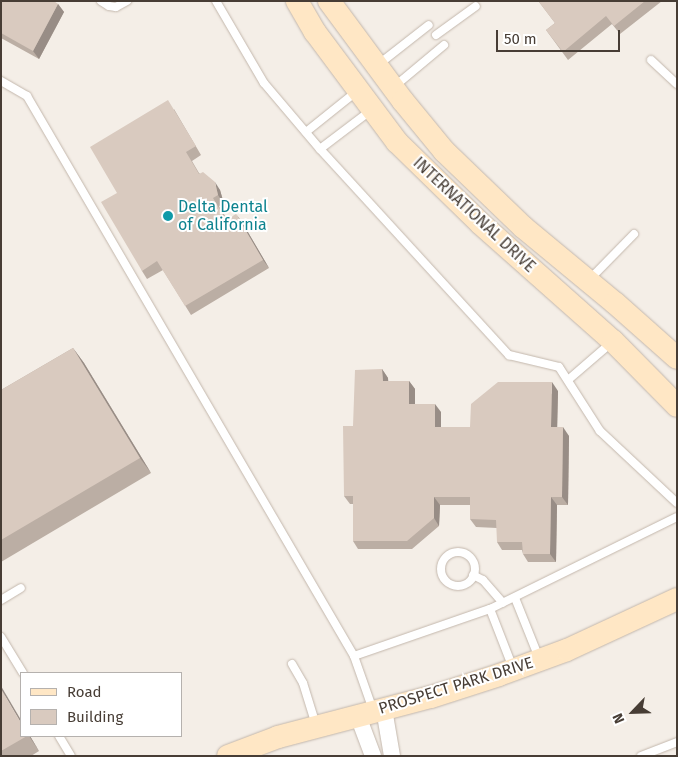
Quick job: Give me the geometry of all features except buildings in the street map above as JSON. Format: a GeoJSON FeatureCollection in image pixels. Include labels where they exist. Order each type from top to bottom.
{"type":"FeatureCollection","features":[{"type":"Feature","properties":{"kind":"main road","name":"INTERNATIONAL DRIVE"},"geometry":{"type":"LineString","coordinates":[[297,1],[315,32],[398,142],[481,224],[613,341],[677,406]]}},
{"type":"Feature","properties":{"kind":"main road"},"geometry":{"type":"LineString","coordinates":[[306,1],[360,70],[386,88],[394,88]]}},
{"type":"Feature","properties":{"kind":"main road","name":"INTERNATIONAL DRIVE"},"geometry":{"type":"LineString","coordinates":[[329,1],[444,151],[482,188],[677,358]]}},
{"type":"Feature","properties":{"kind":"main road"},"geometry":{"type":"LineString","coordinates":[[359,90],[375,98],[394,112],[451,174],[467,184],[482,188]]}},
{"type":"Feature","properties":{"kind":"main road","name":"PROSPECT PARK DRIVE"},"geometry":{"type":"LineString","coordinates":[[228,756],[278,737],[430,697],[514,670],[634,620],[677,599]]}},
{"type":"Feature","properties":{"kind":"street"},"geometry":{"type":"LineString","coordinates":[[372,713],[373,756]]}},
{"type":"Feature","properties":{"kind":"street"},"geometry":{"type":"LineString","coordinates":[[372,713],[392,756]]}},
{"type":"Feature","properties":{"kind":"lane"},"geometry":{"type":"LineString","coordinates":[[101,1],[109,6],[116,7],[127,1]]}},
{"type":"Feature","properties":{"kind":"lane"},"geometry":{"type":"LineString","coordinates":[[216,1],[264,83],[320,149],[509,355],[560,367],[600,431],[677,503]]}},
{"type":"Feature","properties":{"kind":"lane"},"geometry":{"type":"LineString","coordinates":[[436,35],[476,6]]}},
{"type":"Feature","properties":{"kind":"lane"},"geometry":{"type":"LineString","coordinates":[[377,65],[429,25]]}},
{"type":"Feature","properties":{"kind":"lane"},"geometry":{"type":"LineString","coordinates":[[394,88],[444,45]]}},
{"type":"Feature","properties":{"kind":"lane"},"geometry":{"type":"LineString","coordinates":[[651,60],[677,84]]}},
{"type":"Feature","properties":{"kind":"lane"},"geometry":{"type":"LineString","coordinates":[[1,81],[27,96],[354,656],[372,713]]}},
{"type":"Feature","properties":{"kind":"lane"},"geometry":{"type":"LineString","coordinates":[[306,132],[359,90]]}},
{"type":"Feature","properties":{"kind":"lane"},"geometry":{"type":"LineString","coordinates":[[320,149],[373,109]]}},
{"type":"Feature","properties":{"kind":"lane"},"geometry":{"type":"LineString","coordinates":[[588,280],[634,234]]}},
{"type":"Feature","properties":{"kind":"lane"},"geometry":{"type":"LineString","coordinates":[[568,380],[613,341]]}},
{"type":"Feature","properties":{"kind":"lane"},"geometry":{"type":"LineString","coordinates":[[354,656],[503,604],[677,517]]}},
{"type":"Feature","properties":{"kind":"lane"},"geometry":{"type":"LineString","coordinates":[[454,552],[467,554],[474,565],[473,575],[467,583],[461,585],[448,583],[441,572],[443,559],[454,552]]}},
{"type":"Feature","properties":{"kind":"lane"},"geometry":{"type":"LineString","coordinates":[[473,575],[483,580],[503,604]]}},
{"type":"Feature","properties":{"kind":"lane"},"geometry":{"type":"LineString","coordinates":[[1,600],[21,588]]}},
{"type":"Feature","properties":{"kind":"lane"},"geometry":{"type":"LineString","coordinates":[[515,598],[540,660]]}},
{"type":"Feature","properties":{"kind":"lane"},"geometry":{"type":"LineString","coordinates":[[490,609],[514,670]]}},
{"type":"Feature","properties":{"kind":"lane"},"geometry":{"type":"LineString","coordinates":[[1,637],[22,672]]}},
{"type":"Feature","properties":{"kind":"lane"},"geometry":{"type":"LineString","coordinates":[[292,664],[303,683],[317,727]]}},
{"type":"Feature","properties":{"kind":"lane"},"geometry":{"type":"LineString","coordinates":[[60,737],[71,756]]}},
{"type":"Feature","properties":{"kind":"lane"},"geometry":{"type":"LineString","coordinates":[[641,756],[677,742]]}},
{"type":"Feature","properties":{"kind":"place","name":"Delta Dental of California"},"geometry":{"type":"Point","coordinates":[168,216]}}]}
